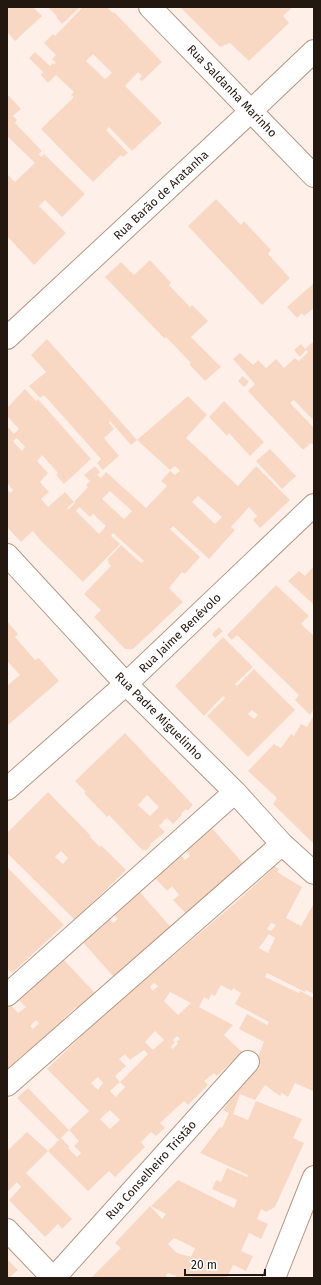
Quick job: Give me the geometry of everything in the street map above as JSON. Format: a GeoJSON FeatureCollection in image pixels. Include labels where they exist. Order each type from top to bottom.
{"type":"FeatureCollection","features":[{"type":"Feature","properties":{"kind":"street","name":"Rua Saldanha Marinho"},"geometry":{"type":"LineString","coordinates":[[150,7],[314,176]]}},
{"type":"Feature","properties":{"kind":"street","name":"Rua Barão de Aratanha"},"geometry":{"type":"LineString","coordinates":[[7,338],[314,51]]}},
{"type":"Feature","properties":{"kind":"street","name":"Rua Jaime Benévolo"},"geometry":{"type":"LineString","coordinates":[[7,789],[126,684],[314,505]]}},
{"type":"Feature","properties":{"kind":"street","name":"Rua Padre Miguelinho"},"geometry":{"type":"LineString","coordinates":[[7,555],[126,684],[234,792],[282,844],[314,873]]}},
{"type":"Feature","properties":{"kind":"street"},"geometry":{"type":"LineString","coordinates":[[7,995],[234,792]]}},
{"type":"Feature","properties":{"kind":"street"},"geometry":{"type":"LineString","coordinates":[[7,1086],[282,844]]}},
{"type":"Feature","properties":{"kind":"street","name":"Rua Conselheiro Tristão"},"geometry":{"type":"LineString","coordinates":[[53,1278],[248,1062]]}},
{"type":"Feature","properties":{"kind":"street"},"geometry":{"type":"LineString","coordinates":[[274,1278],[314,1178]]}},
{"type":"Feature","properties":{"kind":"street"},"geometry":{"type":"LineString","coordinates":[[7,1230],[53,1278]]}},
{"type":"Feature","properties":{"kind":"building"},"geometry":{"type":"Polygon","coordinates":[[[7,7],[33,7],[42,16],[15,41],[7,32],[7,7]]]}},
{"type":"Feature","properties":{"kind":"building"},"geometry":{"type":"Polygon","coordinates":[[[48,7],[80,7],[62,24],[56,17],[57,16],[48,7]]]}},
{"type":"Feature","properties":{"kind":"building"},"geometry":{"type":"Polygon","coordinates":[[[80,7],[107,7],[113,13],[114,12],[162,62],[142,81],[139,79],[142,76],[138,72],[125,86],[162,123],[132,151],[109,127],[106,130],[128,153],[123,157],[121,155],[93,182],[41,129],[74,97],[71,95],[74,92],[56,75],[48,83],[41,75],[43,72],[29,58],[35,52],[50,66],[53,63],[56,63],[52,59],[56,55],[44,43],[53,34],[55,36],[82,8],[80,7]],[[93,54],[86,61],[105,79],[112,73],[93,54]]]}},
{"type":"Feature","properties":{"kind":"building"},"geometry":{"type":"Polygon","coordinates":[[[180,7],[293,7],[283,16],[289,23],[249,61],[230,43],[220,47],[180,7]]]}},
{"type":"Feature","properties":{"kind":"building"},"geometry":{"type":"Polygon","coordinates":[[[7,94],[21,109],[13,116],[17,120],[15,123],[42,151],[39,154],[41,157],[44,154],[85,194],[62,217],[45,200],[39,206],[66,233],[34,265],[7,236],[7,174],[15,182],[35,163],[7,136],[7,94]]]}},
{"type":"Feature","properties":{"kind":"building"},"geometry":{"type":"Polygon","coordinates":[[[216,199],[241,225],[244,221],[271,250],[268,254],[289,277],[289,279],[262,305],[188,226],[216,199]]]}},
{"type":"Feature","properties":{"kind":"building"},"geometry":{"type":"Polygon","coordinates":[[[150,260],[171,283],[169,285],[190,307],[192,305],[208,321],[191,337],[221,367],[205,381],[189,364],[191,363],[166,337],[165,339],[105,277],[121,262],[134,275],[150,260]]]}},
{"type":"Feature","properties":{"kind":"building"},"geometry":{"type":"Polygon","coordinates":[[[314,283],[314,308],[304,316],[302,313],[297,318],[287,307],[314,283]]]}},
{"type":"Feature","properties":{"kind":"building"},"geometry":{"type":"Polygon","coordinates":[[[47,339],[137,440],[131,445],[110,421],[109,423],[114,429],[104,438],[119,456],[103,470],[97,463],[101,459],[44,395],[40,398],[29,386],[46,372],[31,355],[47,339]]]}},
{"type":"Feature","properties":{"kind":"building"},"geometry":{"type":"Polygon","coordinates":[[[314,341],[314,421],[294,400],[290,403],[314,428],[314,445],[311,443],[303,450],[248,391],[255,384],[233,359],[240,353],[253,365],[258,360],[266,368],[276,359],[284,368],[295,358],[299,361],[308,352],[306,350],[300,357],[294,350],[301,344],[305,349],[314,341]]]}},
{"type":"Feature","properties":{"kind":"building"},"geometry":{"type":"Polygon","coordinates":[[[243,376],[249,382],[244,387],[238,381],[243,376]]]}},
{"type":"Feature","properties":{"kind":"building"},"geometry":{"type":"Polygon","coordinates":[[[25,389],[36,401],[38,399],[91,459],[64,484],[56,475],[58,473],[42,455],[37,461],[48,473],[40,482],[49,492],[41,499],[48,507],[65,492],[74,502],[88,487],[86,485],[90,481],[84,475],[95,466],[100,472],[97,475],[101,478],[106,472],[146,508],[167,486],[161,481],[170,471],[175,475],[180,471],[175,466],[170,470],[137,440],[188,396],[207,415],[186,438],[238,486],[256,466],[290,500],[260,528],[253,520],[257,516],[249,507],[231,527],[235,530],[209,559],[173,526],[170,529],[200,557],[185,574],[182,572],[169,588],[183,602],[133,649],[125,649],[94,617],[101,610],[84,594],[111,566],[107,560],[121,545],[141,563],[144,561],[113,533],[111,536],[120,544],[83,582],[40,540],[33,531],[21,542],[7,527],[7,489],[10,493],[13,490],[7,483],[7,426],[14,434],[19,429],[7,416],[7,408],[25,389]],[[17,438],[13,441],[22,451],[25,447],[17,438]],[[110,491],[102,499],[124,519],[132,511],[110,491]],[[198,496],[192,502],[215,524],[222,517],[198,496]],[[74,502],[67,508],[69,509],[75,503],[74,502]],[[79,507],[76,511],[99,534],[106,526],[93,514],[90,517],[79,507]]]}},
{"type":"Feature","properties":{"kind":"building"},"geometry":{"type":"Polygon","coordinates":[[[224,401],[264,442],[250,456],[229,433],[227,436],[209,417],[224,401]]]}},
{"type":"Feature","properties":{"kind":"building"},"geometry":{"type":"Polygon","coordinates":[[[270,449],[296,476],[282,489],[256,461],[270,449]]]}},
{"type":"Feature","properties":{"kind":"building"},"geometry":{"type":"Polygon","coordinates":[[[314,566],[314,605],[288,581],[299,571],[305,576],[314,566]]]}},
{"type":"Feature","properties":{"kind":"building"},"geometry":{"type":"Polygon","coordinates":[[[276,585],[309,616],[301,624],[314,636],[314,709],[310,715],[295,700],[299,695],[237,635],[232,640],[227,635],[276,585]]]}},
{"type":"Feature","properties":{"kind":"building"},"geometry":{"type":"Polygon","coordinates":[[[7,621],[18,634],[15,637],[35,660],[39,658],[59,681],[7,726],[7,686],[20,675],[7,661],[7,621]]]}},
{"type":"Feature","properties":{"kind":"building"},"geometry":{"type":"Polygon","coordinates":[[[219,627],[223,631],[215,638],[212,634],[219,627]]]}},
{"type":"Feature","properties":{"kind":"building"},"geometry":{"type":"Polygon","coordinates":[[[223,637],[253,667],[235,684],[237,686],[254,669],[295,710],[248,757],[207,716],[225,698],[223,696],[204,716],[175,686],[223,637]],[[252,710],[248,714],[254,719],[258,715],[252,710]]]}},
{"type":"Feature","properties":{"kind":"building"},"geometry":{"type":"Polygon","coordinates":[[[314,715],[314,844],[273,804],[277,798],[248,771],[274,744],[281,748],[291,734],[294,736],[301,724],[307,727],[314,715]]]}},
{"type":"Feature","properties":{"kind":"building"},"geometry":{"type":"Polygon","coordinates":[[[125,733],[193,805],[187,811],[186,809],[173,824],[167,818],[159,826],[165,832],[150,844],[151,845],[146,851],[144,849],[143,851],[109,815],[107,817],[84,793],[86,792],[75,781],[125,733]],[[147,795],[138,805],[150,816],[159,807],[147,795]]]}},
{"type":"Feature","properties":{"kind":"building"},"geometry":{"type":"Polygon","coordinates":[[[48,792],[100,847],[101,845],[126,870],[75,920],[7,853],[7,833],[48,792]],[[61,851],[55,857],[63,864],[68,858],[61,851]]]}},
{"type":"Feature","properties":{"kind":"building"},"geometry":{"type":"Polygon","coordinates":[[[210,826],[249,870],[192,920],[173,900],[179,895],[172,886],[167,891],[154,877],[180,854],[185,860],[190,856],[185,849],[210,826]]]}},
{"type":"Feature","properties":{"kind":"building"},"geometry":{"type":"Polygon","coordinates":[[[274,866],[279,869],[277,872],[302,887],[286,918],[301,926],[314,903],[314,994],[306,990],[305,992],[267,973],[265,977],[299,993],[300,991],[314,998],[314,1090],[313,1091],[295,1083],[288,1097],[282,1093],[280,1096],[265,1085],[255,1100],[240,1094],[233,1114],[248,1120],[256,1101],[302,1119],[293,1138],[304,1143],[275,1207],[266,1212],[261,1209],[257,1219],[268,1224],[261,1239],[249,1233],[241,1251],[253,1256],[246,1271],[233,1265],[227,1278],[179,1278],[168,1273],[165,1278],[91,1278],[121,1248],[115,1243],[150,1206],[162,1219],[166,1214],[151,1206],[178,1180],[234,1208],[237,1200],[212,1189],[216,1180],[221,1182],[227,1168],[247,1177],[248,1175],[200,1153],[220,1127],[222,1128],[229,1113],[223,1110],[255,1063],[264,1042],[239,1029],[247,1014],[267,1025],[269,1022],[235,1004],[241,993],[233,988],[232,991],[221,985],[215,996],[211,994],[209,1000],[204,997],[199,1007],[233,1025],[224,1035],[242,1052],[217,1076],[214,1073],[204,1081],[208,1085],[188,1105],[184,1101],[160,1123],[165,1128],[156,1136],[151,1132],[141,1142],[145,1147],[115,1177],[109,1171],[88,1191],[48,1151],[59,1140],[17,1098],[28,1088],[69,1130],[89,1111],[47,1069],[122,997],[159,968],[234,904],[274,866]],[[271,923],[267,929],[271,931],[276,925],[271,923]],[[269,934],[259,948],[268,953],[275,938],[269,934]],[[154,983],[150,987],[153,991],[158,986],[154,983]],[[170,992],[164,1001],[178,1015],[191,1003],[170,992]],[[155,1031],[145,1042],[153,1050],[164,1040],[155,1031]],[[177,1036],[173,1040],[175,1042],[171,1047],[173,1049],[178,1043],[176,1042],[180,1039],[177,1036]],[[144,1050],[130,1060],[125,1054],[119,1059],[126,1066],[115,1076],[120,1082],[148,1054],[144,1050]],[[98,1077],[91,1083],[98,1090],[103,1083],[98,1077]],[[120,1082],[110,1091],[116,1097],[125,1087],[120,1082]],[[110,1110],[100,1119],[110,1129],[120,1120],[110,1110]],[[69,1130],[61,1138],[77,1157],[81,1153],[74,1146],[79,1141],[69,1130]],[[174,1238],[168,1244],[177,1253],[191,1257],[195,1248],[174,1238]]]}},
{"type":"Feature","properties":{"kind":"building"},"geometry":{"type":"Polygon","coordinates":[[[7,867],[64,925],[12,973],[7,968],[7,867]]]}},
{"type":"Feature","properties":{"kind":"building"},"geometry":{"type":"Polygon","coordinates":[[[138,890],[176,933],[119,983],[81,940],[108,917],[113,923],[118,919],[112,913],[138,890]]]}},
{"type":"Feature","properties":{"kind":"building"},"geometry":{"type":"Polygon","coordinates":[[[61,957],[97,995],[79,1011],[76,1007],[63,1019],[66,1022],[31,1055],[27,1051],[15,1062],[19,1065],[7,1076],[7,1001],[18,1013],[26,1007],[13,994],[61,957]],[[36,1020],[30,1026],[33,1029],[39,1023],[36,1020]]]}},
{"type":"Feature","properties":{"kind":"building"},"geometry":{"type":"Polygon","coordinates":[[[27,1132],[48,1151],[26,1173],[72,1219],[62,1229],[58,1224],[45,1237],[9,1200],[21,1187],[17,1182],[7,1192],[7,1151],[27,1132]]]}},
{"type":"Feature","properties":{"kind":"building"},"geometry":{"type":"Polygon","coordinates":[[[7,1259],[18,1270],[9,1278],[7,1278],[7,1259]]]}}]}
